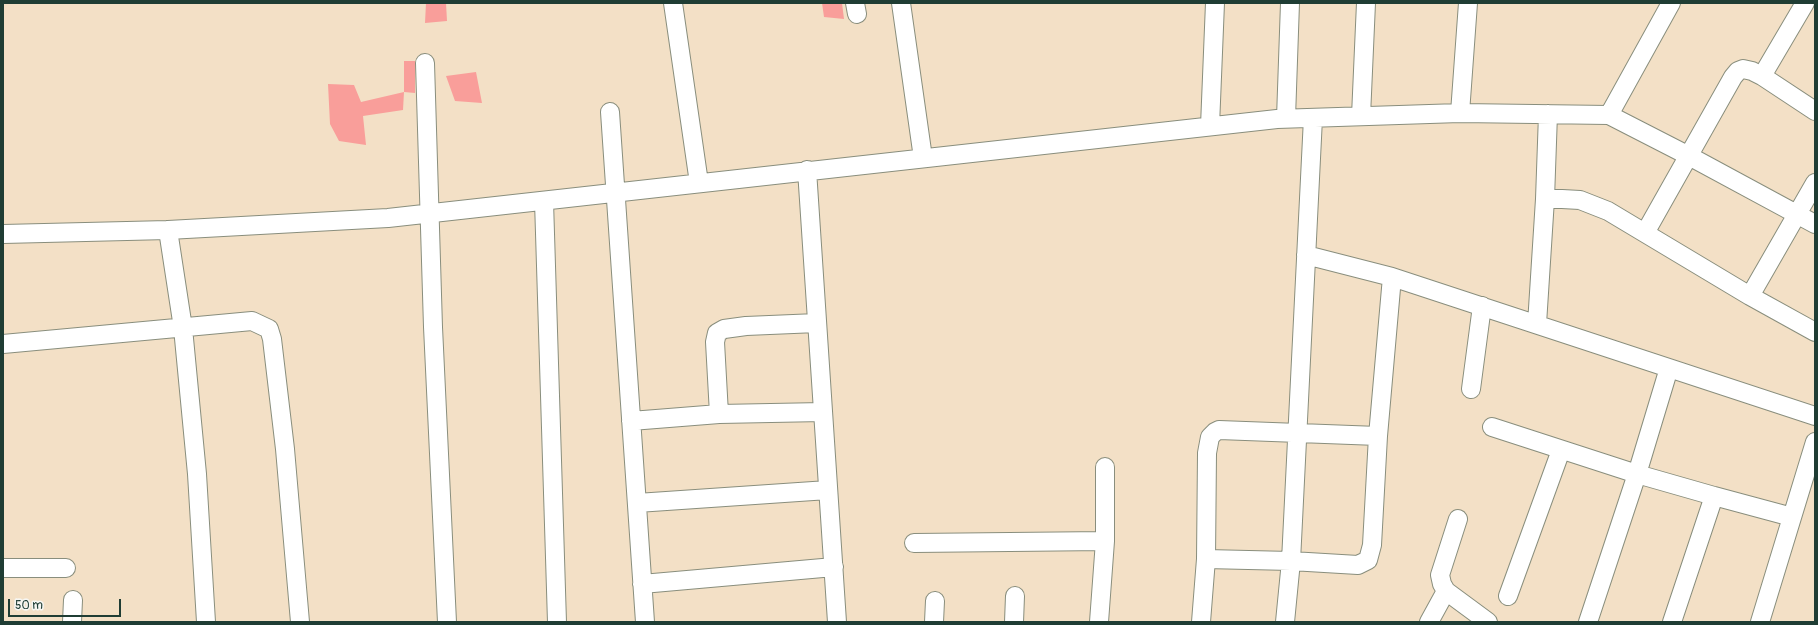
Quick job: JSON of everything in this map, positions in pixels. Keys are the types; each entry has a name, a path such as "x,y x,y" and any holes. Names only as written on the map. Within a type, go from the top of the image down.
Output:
{"street":[{"path":"673,3 699,183"},
{"path":"901,3 923,158"},
{"path":"1210,126 1214,3"},
{"path":"1286,118 1290,3"},
{"path":"1361,116 1366,3"},
{"path":"1460,113 1468,3"},
{"path":"1609,115 1670,3"},
{"path":"1762,76 1805,3"},
{"path":"426,63 433,327 447,622"},
{"path":"1645,232 1733,77 1738,71 1747,69 1762,76 1815,111"},
{"path":"610,112 644,622"},
{"path":"3,234 168,230 388,218 807,170 1286,118 1460,113 1609,115 1815,224"},
{"path":"1537,324 1545,199 1548,114"},
{"path":"1285,622 1292,561 1312,118"},
{"path":"807,170 837,622"},
{"path":"1750,296 1815,183"},
{"path":"1545,199 1580,200 1594,204 1645,232 1750,296 1815,332"},
{"path":"544,201 557,622"},
{"path":"168,230 183,328 197,474 206,622"},
{"path":"1306,254 1392,277 1815,416"},
{"path":"1206,559 1292,561 1358,565 1368,560 1372,545 1378,436 1392,277"},
{"path":"1471,389 1482,306"},
{"path":"3,344 252,321 269,329 272,339 284,441 300,622"},
{"path":"719,414 715,342 717,333 724,329 746,326 817,323"},
{"path":"1588,622 1637,474 1669,368"},
{"path":"631,421 719,414 823,412"},
{"path":"1492,427 1637,474 1792,517"},
{"path":"1201,622 1206,559 1207,453 1210,437 1219,430 1298,435 1378,436"},
{"path":"1760,622 1815,442"},
{"path":"1508,596 1561,450"},
{"path":"1099,622 1105,540 1105,467"},
{"path":"637,503 828,490"},
{"path":"1672,622 1714,496"},
{"path":"1458,519 1440,575 1442,584 1446,591 1488,622"},
{"path":"914,543 1105,540"},
{"path":"642,584 834,567"},
{"path":"3,568 66,568"},
{"path":"1429,622 1446,591"},
{"path":"1014,622 1015,596"},
{"path":"72,622 73,600"},
{"path":"934,622 935,602"}],"building":[{"path":"426,3 446,3 447,21 425,23"},
{"path":"822,3 842,3 844,19 824,17"},
{"path":"404,61 415,61 415,93 404,92"},
{"path":"476,72 482,103 455,101 446,76"},
{"path":"328,84 354,85 361,102 404,92 403,110 363,116 366,145 339,141 330,124"}]}
